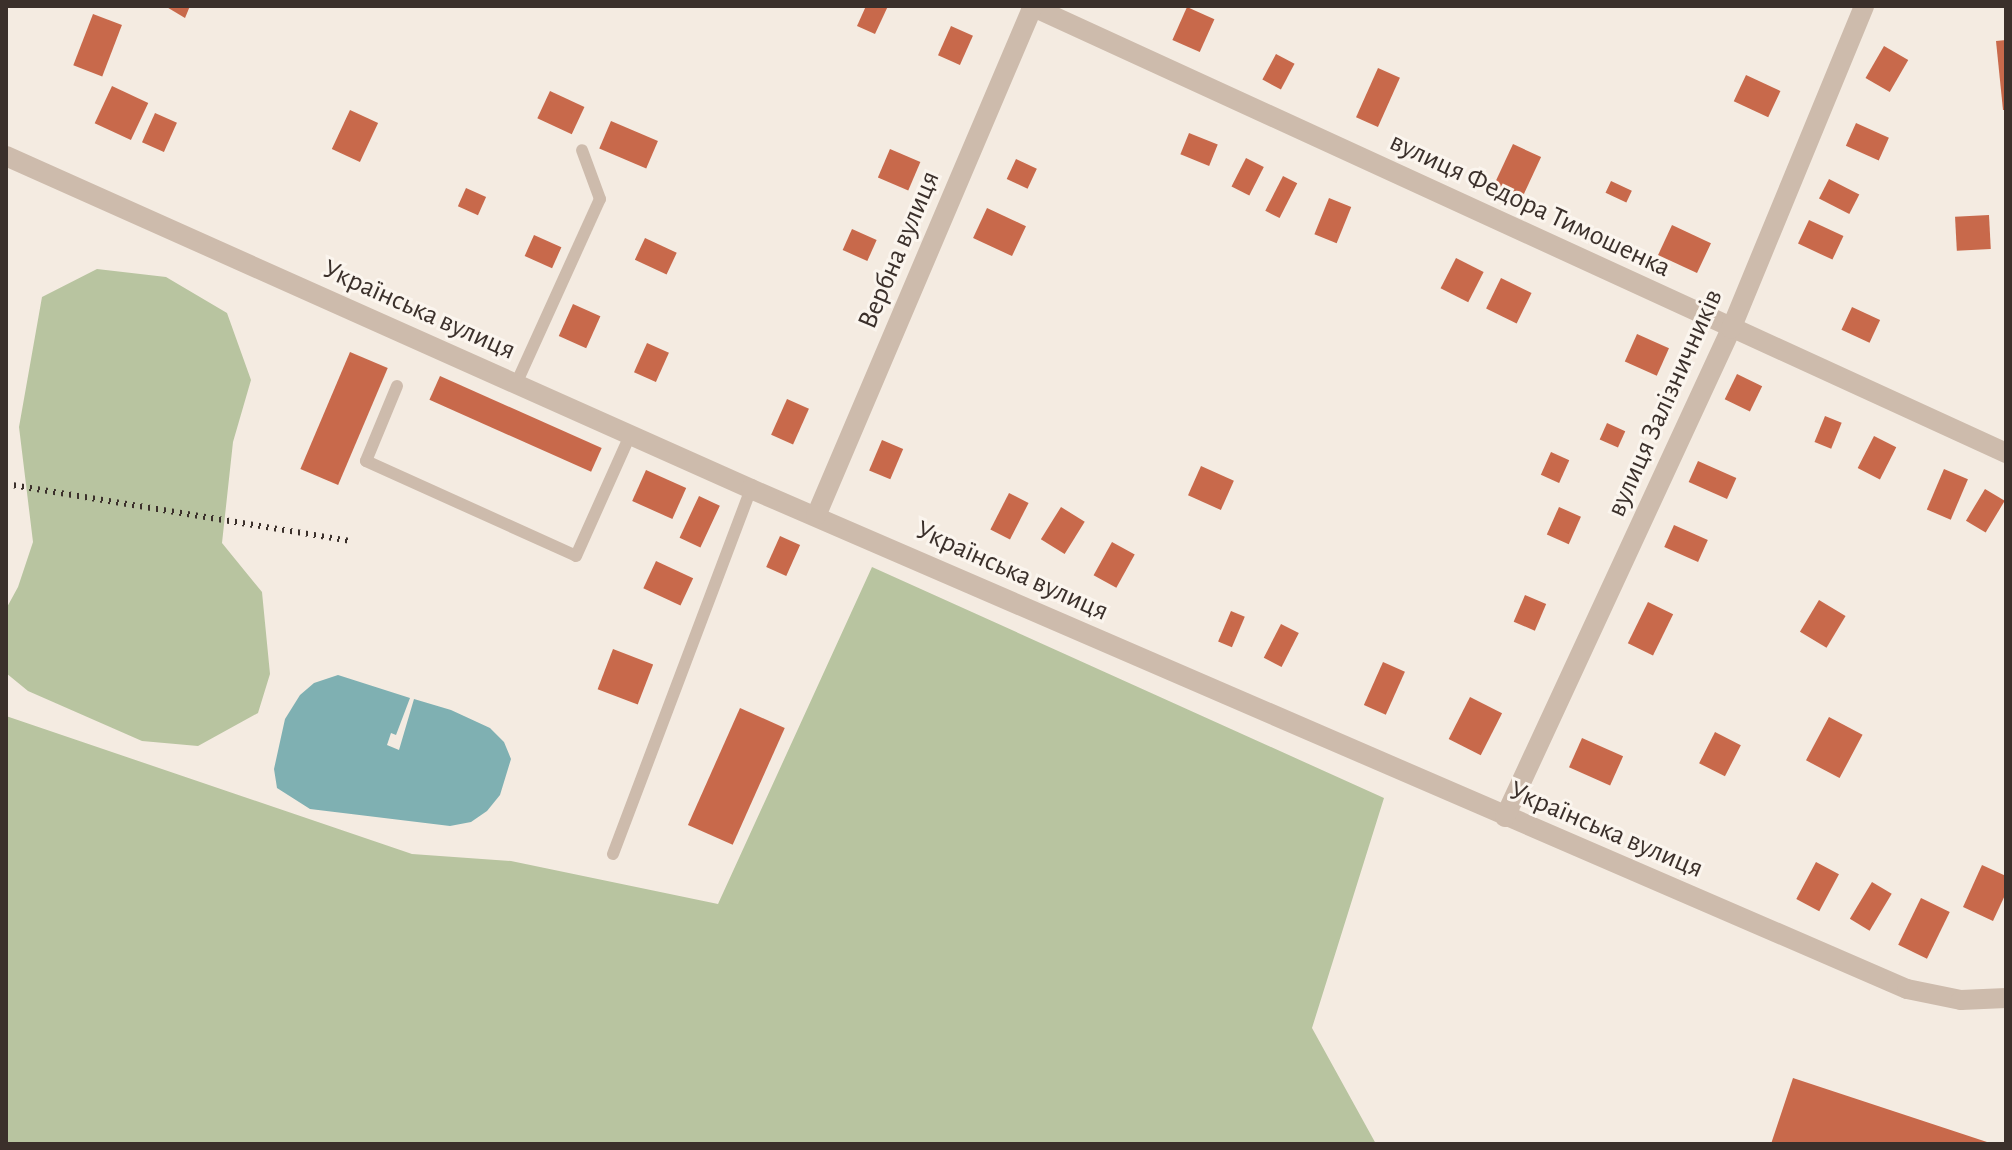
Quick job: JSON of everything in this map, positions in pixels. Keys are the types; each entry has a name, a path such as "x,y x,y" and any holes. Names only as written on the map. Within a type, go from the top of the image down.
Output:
{"street":[{"name":"вулиця Федора Тимошенка","path":"1032,6 2006,453"},
{"name":"Вербна вулиця","path":"816,516 1032,6"},
{"name":"вулиця Залізничників","path":"1505,817 1731,329 1864,6"},
{"name":"Українська вулиця","path":"6,156 751,489 1907,989 1961,1000 2006,998"}],"lane":[{"path":"516,384 600,199 582,150"},
{"path":"397,386 366,461 576,556 630,435"},
{"path":"613,854 751,489"}],"green space":[{"path":"97,269 166,277 227,313 251,380 233,442 222,543 262,592 270,674 258,713 198,746 142,741 28,691 6,673 6,609 18,587 33,542 19,427 42,297"},
{"path":"872,567 1384,798 1312,1028 1376,1144 6,1144 6,716 412,854 511,861 718,904"}],"water":[{"path":"338,675 410,698 396,735 391,733 387,745 399,750 414,699 451,710 490,728 504,742 511,759 500,795 487,811 471,822 450,826 310,809 277,788 274,769 285,719 300,695 314,683"}],"building":[{"path":"165,6 190,6 185,18"},
{"path":"866,6 888,6 875,34 857,26"},
{"path":"1187,7 1214,19 1200,52 1172,40"},
{"path":"93,14 122,25 102,76 73,65"},
{"path":"951,26 973,36 960,65 938,55"},
{"path":"2006,40 2006,110 2003,110 1996,41"},
{"path":"1884,46 1908,60 1890,92 1866,78"},
{"path":"1276,54 1295,64 1281,89 1262,80"},
{"path":"1378,68 1400,78 1378,127 1356,117"},
{"path":"1746,75 1780,91 1768,117 1734,101"},
{"path":"112,86 148,103 131,140 95,123"},
{"path":"550,91 584,107 572,134 537,118"},
{"path":"350,110 378,123 360,162 332,149"},
{"path":"155,113 177,123 164,152 142,142"},
{"path":"611,121 658,141 646,169 599,149"},
{"path":"1856,123 1889,138 1879,160 1846,146"},
{"path":"1189,133 1218,145 1209,166 1180,154"},
{"path":"1513,144 1541,157 1523,197 1494,184"},
{"path":"890,149 920,162 908,190 878,178"},
{"path":"1246,158 1264,167 1249,196 1231,187"},
{"path":"1016,159 1037,169 1028,189 1007,179"},
{"path":"1283,176 1297,183 1280,218 1265,211"},
{"path":"1829,179 1859,194 1849,214 1819,199"},
{"path":"1611,181 1632,191 1626,203 1606,193"},
{"path":"466,188 486,197 478,215 458,206"},
{"path":"1329,198 1351,207 1337,243 1314,234"},
{"path":"987,208 1026,226 1012,256 973,238"},
{"path":"1989,215 1991,249 1957,251 1955,217"},
{"path":"1809,220 1843,236 1832,260 1798,244"},
{"path":"1672,225 1711,243 1697,273 1658,255"},
{"path":"852,229 877,240 867,261 843,250"},
{"path":"534,235 561,247 552,268 525,256"},
{"path":"645,238 677,253 667,275 635,260"},
{"path":"1456,258 1484,272 1468,302 1441,288"},
{"path":"1501,278 1532,293 1517,323 1486,309"},
{"path":"573,304 600,316 586,348 559,336"},
{"path":"1852,307 1880,320 1870,343 1841,330"},
{"path":"1637,334 1669,348 1657,376 1625,361"},
{"path":"647,343 669,353 656,382 634,372"},
{"path":"350,352 388,368 338,485 300,469"},
{"path":"1737,374 1762,386 1750,411 1725,399"},
{"path":"440,376 602,448 591,472 429,400"},
{"path":"787,399 809,409 793,444 771,435"},
{"path":"1825,416 1842,423 1831,449 1815,442"},
{"path":"1607,423 1625,431 1618,448 1600,439"},
{"path":"1874,436 1896,447 1880,479 1858,468"},
{"path":"882,440 903,449 890,479 869,470"},
{"path":"1551,452 1569,460 1559,483 1541,475"},
{"path":"1698,461 1736,478 1727,499 1689,482"},
{"path":"1201,466 1234,481 1221,510 1188,495"},
{"path":"1944,469 1968,479 1951,520 1927,510"},
{"path":"646,470 686,488 672,519 632,501"},
{"path":"1985,489 2005,501 1986,533 1966,521"},
{"path":"1009,493 1029,503 1010,540 990,530"},
{"path":"699,496 720,506 700,547 680,538"},
{"path":"1061,507 1085,522 1065,554 1041,539"},
{"path":"1559,507 1581,517 1569,544 1547,534"},
{"path":"1674,525 1708,540 1698,562 1664,547"},
{"path":"780,536 800,545 786,576 766,567"},
{"path":"1112,542 1135,555 1116,588 1094,575"},
{"path":"656,561 693,578 680,606 643,588"},
{"path":"1525,595 1546,604 1535,631 1514,622"},
{"path":"1819,600 1846,616 1827,648 1800,632"},
{"path":"1648,602 1673,614 1653,656 1628,643"},
{"path":"1231,611 1245,617 1232,647 1218,641"},
{"path":"1281,624 1299,633 1282,667 1264,658"},
{"path":"613,649 653,664 638,705 598,689"},
{"path":"1383,662 1405,672 1386,715 1364,705"},
{"path":"1470,697 1502,713 1481,755 1449,739"},
{"path":"740,708 785,728 733,845 688,825"},
{"path":"1829,717 1863,735 1840,778 1806,760"},
{"path":"1715,732 1741,745 1725,776 1699,763"},
{"path":"1582,738 1623,756 1610,786 1569,767"},
{"path":"1816,862 1839,874 1819,911 1796,899"},
{"path":"1982,865 2006,876 2006,893 1993,921 1963,907"},
{"path":"1872,882 1892,894 1870,931 1850,919"},
{"path":"1921,898 1950,912 1927,959 1898,945"},
{"path":"1793,1078 1990,1143 1990,1144 1771,1144"}],"railway":[{"path":"6,484 351,541"}]}
